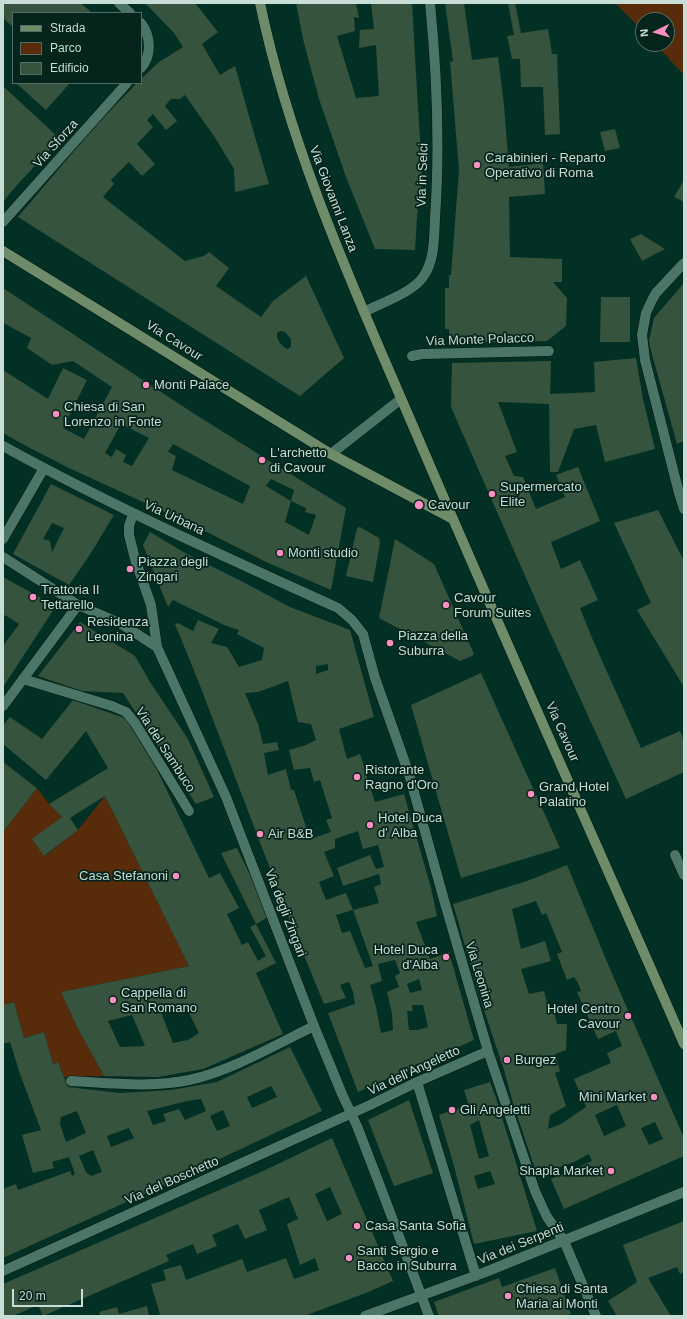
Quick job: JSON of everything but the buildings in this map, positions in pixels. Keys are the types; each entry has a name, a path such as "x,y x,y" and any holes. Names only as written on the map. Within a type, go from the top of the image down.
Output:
{"main road":[{"name":"Via Giovanni Lanza","path":"260,3 280,87 292,125 319,200 401,399"},
{"name":"Via Cavour","path":"3,251 331,454 453,519"},
{"name":"Via Cavour","path":"401,399 684,1044"}],"street":[{"path":"119,3 129,12"},
{"name":"Via in Selci","path":"364,312 414,286 425,274 431,256 438,160 430,3"},
{"path":"142,25 149,47 147,60 142,67"},
{"name":"Via Sforza","path":"3,222 127,84"},
{"path":"684,263 656,293 646,313 642,335 645,360 684,509"},
{"name":"Via Monte Polacco","path":"412,356 422,354 549,351"},
{"path":"331,454 401,399"},
{"name":"Via Urbana","path":"3,446 133,514 338,608 352,620 363,634 375,678 386,708"},
{"path":"3,539 44,468"},
{"path":"133,514 129,526 129,535 151,605 157,647"},
{"path":"3,557 78,605 120,623 157,647"},
{"path":"3,706 78,605"},
{"name":"Via degli Zingari","path":"157,647 226,797 314,1026 350,1114 357,1126 429,1316"},
{"name":"Via del Sambuco","path":"23,679 112,706 126,712 135,723 189,811"},
{"name":"Via Leonina","path":"386,708 409,774 488,1051 535,1191 547,1217 564,1241 596,1316"},
{"path":"676,855 684,875"},
{"path":"70,1081 138,1083 190,1080 231,1066 314,1026"},
{"name":"Via dell'Angeletto","path":"350,1114 417,1082 488,1051"},
{"path":"417,1082 476,1276"},
{"name":"Via del Boschetto","path":"3,1271 350,1114"},
{"name":"Via dei Serpenti","path":"365,1316 476,1276 684,1192"}],"green space":[{"path":"615,3 684,3 684,75 662,52 675,52 675,12 635,12 635,23"},
{"path":"37,788 49,804 62,817 45,856 78,830 105,796 189,966 61,992 77,1027 104,1076 64,1077 58,1062 53,1064 44,1032 24,1038 14,1002 3,1005 3,832"}],"place":[{"name":"Carabinieri - Reparto Operativo di Roma","path":"477,165"},
{"name":"Monti Palace","path":"146,385"},
{"name":"Chiesa di San Lorenzo in Fonte","path":"56,414"},
{"name":"L'archetto di Cavour","path":"262,460"},
{"name":"Supermercato Elite","path":"492,494"},
{"name":"Cavour","path":"419,505"},
{"name":"Monti studio","path":"280,553"},
{"name":"Piazza degli Zingari","path":"130,569"},
{"name":"Trattoria Il Tettarello","path":"33,597"},
{"name":"Cavour Forum Suites","path":"446,605"},
{"name":"Residenza Leonina","path":"79,629"},
{"name":"Piazza della Suburra","path":"390,643"},
{"name":"Ristorante Ragno d'Oro","path":"357,777"},
{"name":"Grand Hotel Palatino","path":"531,794"},
{"name":"Hotel Duca d' Alba","path":"370,825"},
{"name":"Air B&B","path":"260,834"},
{"name":"Casa Stefanoni","path":"176,876"},
{"name":"Hotel Duca d'Alba","path":"446,957"},
{"name":"Cappella di San Romano","path":"113,1000"},
{"name":"Hotel Centro Cavour","path":"628,1016"},
{"name":"Burgez","path":"507,1060"},
{"name":"Mini Market","path":"654,1097"},
{"name":"Gli Angeletti","path":"452,1110"},
{"name":"Shapla Market","path":"611,1171"},
{"name":"Casa Santa Sofia","path":"357,1226"},
{"name":"Santi Sergio e Bacco in Suburra","path":"349,1258"},
{"name":"Chiesa di Santa Maria ai Monti","path":"508,1296"}]}
